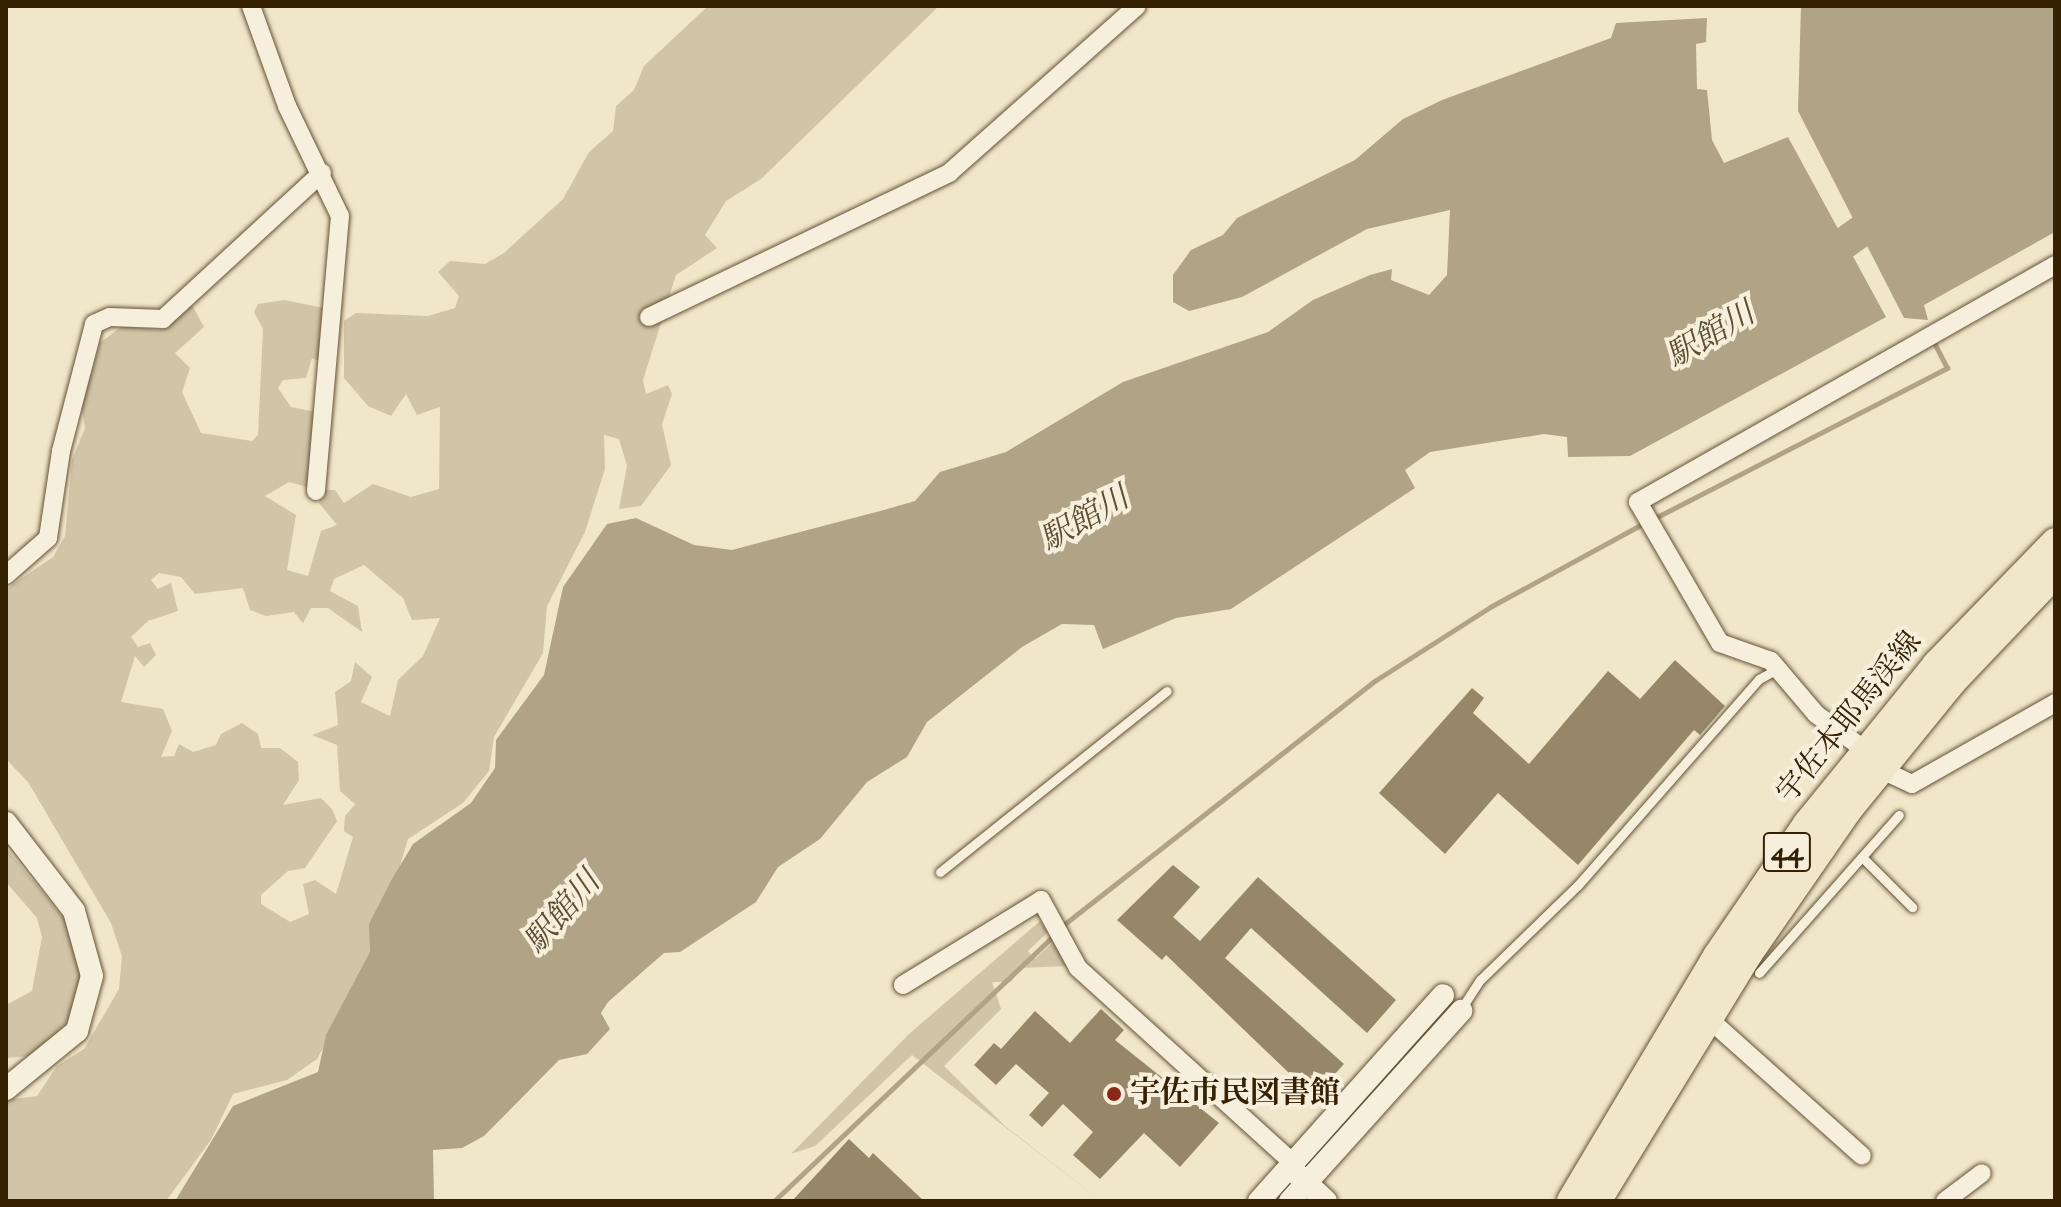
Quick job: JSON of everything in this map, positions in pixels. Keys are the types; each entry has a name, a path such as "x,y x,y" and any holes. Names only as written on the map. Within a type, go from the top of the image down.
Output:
{"main road":[{"name":"宇佐本耶馬渓線","path":"1571,1201 1717,956 1873,760 1970,626 2055,542"},
{"name":"宇佐本耶馬渓線","path":"1597,1201 1873,760 2055,574"}],"street":[{"path":"251,6 287,106 322,173 340,216 316,491"},
{"path":"649,317 949,173 1137,6"},
{"path":"6,575 48,538 61,451 94,324 110,317 163,319 322,173"},
{"path":"2055,265 1638,502 1717,640 1779,668 1816,714 1873,760 1912,784 2055,703"},
{"path":"6,823 74,911 92,976 77,1031 6,1089"},
{"path":"903,985 1041,900 1078,968 1326,1201"},
{"path":"1259,1201 1443,995"},
{"path":"1290,1201 1461,1011"},
{"path":"1709,1019 1862,1156"},
{"path":"1945,1201 1982,1173"}],"lane":[{"path":"1461,1011 1480,980 1578,885 1759,679 1779,668"},
{"path":"940,872 1167,691"},
{"path":"1759,973 1899,815"},
{"path":"1862,857 1912,907"}],"shaded area":[{"path":"708,6 939,6 761,179 726,201 705,235 717,248 676,275 643,380 646,394 668,385 672,394 662,424 671,465 641,506 619,509 627,466 619,439 604,435 605,469 585,532 547,606 543,653 494,737 489,771 463,803 408,839 373,956 317,1059 287,1080 233,1094 211,1140 166,1201 6,1201 6,1100 37,1096 57,1066 84,1049 119,989 122,956 111,923 28,782 6,759 6,589 53,557 65,536 72,460 85,428 78,384 91,375 100,343 122,326 160,330 192,305 204,327 175,353 190,368 182,392 201,433 252,441 258,435 263,329 254,312 258,304 284,300 324,308 323,363 312,358 306,378 283,380 278,388 291,407 316,412 307,487 289,482 265,496 296,515 287,570 308,576 321,531 337,525 319,503 322,490 335,490 344,503 373,484 411,497 439,489 440,407 417,415 406,394 391,416 368,406 344,378 344,321 356,313 428,316 455,308 459,296 438,272 450,261 485,264 504,253 563,199 589,152 613,131 616,106 634,90 644,66","holes":["364,565 403,598 412,620 440,618 423,656 398,680 390,716 361,702 372,677 355,662 351,681 335,692 338,725 312,735 337,745 340,791 355,804 345,816 344,831 353,837 336,894 315,880 303,884 309,914 290,922 261,904 261,895 288,871 305,868 337,821 332,809 321,798 283,805 299,780 298,762 280,748 261,748 258,734 242,723 221,734 216,745 193,752 179,744 174,756 161,757 172,731 163,709 121,702 135,656 144,667 156,655 150,643 138,647 131,637 148,621 178,611 171,583 158,589 151,580 159,573 181,577 195,594 243,588 250,610 266,616 294,612 303,623 311,608 328,608 362,632 358,606 330,591 334,579"]},
{"path":"6,848 81,939 89,969 73,1016 35,1055 6,1058 6,1005 32,991 42,937 37,918 6,882"},
{"path":"1040,921 1048,932 1028,951 1035,959 1055,940 1068,966 1020,968 1011,982 992,982 1001,1009 944,1066 1005,1126 1101,1201 912,1055 815,1146 791,1154 909,1034"}],"water":[{"path":"1801,6 2055,6 2055,232 1924,305 1928,320 1904,318 1798,111"},
{"path":"1707,18 1706,42 1696,44 1697,89 1707,90 1712,140 1724,163 1788,137 1886,317 1630,456 1568,457 1567,437 1544,434 1430,452 1405,470 1415,488 1231,609 1176,618 1103,649 1094,625 1062,624 1022,647 927,722 907,757 867,782 820,839 778,867 756,902 680,952 664,953 608,1002 601,1013 610,1029 587,1054 559,1060 484,1136 462,1148 433,1150 434,1201 175,1201 233,1106 318,1072 326,1035 370,952 369,924 392,879 413,844 471,803 495,768 496,740 544,675 563,587 607,524 636,518 694,545 732,550 884,510 915,501 940,472 1006,452 1123,382 1268,332 1313,300 1370,275 1392,269 1391,280 1429,295 1447,275 1450,210 1367,229 1242,297 1189,311 1173,302 1173,275 1191,250 1223,235 1237,218 1355,160 1403,119 1442,100 1611,38 1616,23"}],"building":[{"path":"1675,660 1725,706 1700,735 1694,730 1578,865 1498,793 1445,854 1379,793 1472,688 1484,698 1473,713 1529,764 1608,671 1640,699"},
{"path":"1173,865 1200,887 1173,917 1200,941 1258,877 1396,1000 1367,1033 1251,928 1225,958 1344,1064 1314,1097 1166,955 1162,960 1117,920"},
{"name":"宇佐市民図書館","path":"1101,1009 1124,1030 1115,1040 1219,1123 1180,1167 1144,1133 1100,1179 1073,1155 1093,1132 1063,1104 1042,1127 1029,1115 1049,1093 1016,1064 996,1085 974,1065 994,1043 1001,1049 1035,1011 1070,1043"},
{"path":"849,1139 869,1158 873,1153 924,1201 792,1201"}],"waterway":[{"name":"駅館川","path":"1812,266 1895,207"},
{"path":"1653,519 1947,368 1933,340"},
{"path":"1062,926 1376,680 1490,607 1644,523"},
{"path":"774,1201 1055,934"}],"place":[{"name":"宇佐市民図書館","path":"1114,1094"}]}
